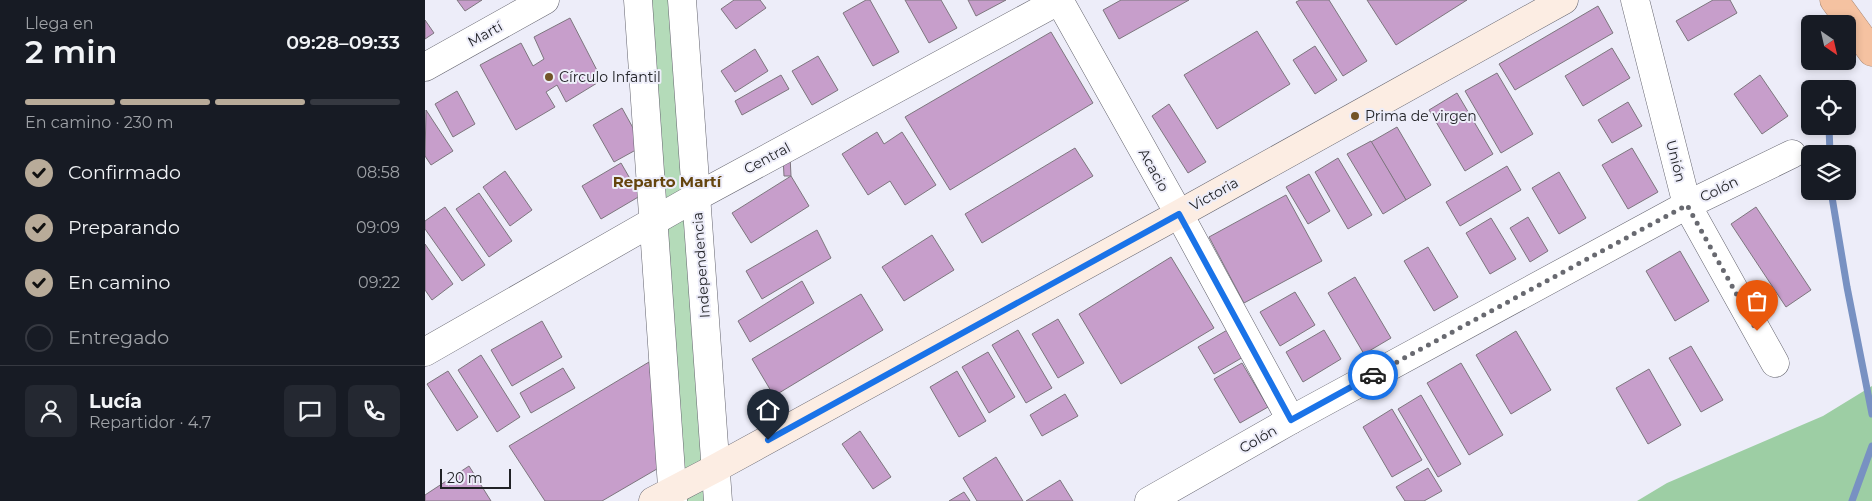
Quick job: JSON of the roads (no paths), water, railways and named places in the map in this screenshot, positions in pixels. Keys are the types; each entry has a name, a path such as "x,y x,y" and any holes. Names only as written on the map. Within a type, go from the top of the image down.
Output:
{"highway":[{"path":"1834,0 1872,52"}],"street":[{"name":"Martí","path":"425,67 545,0"},
{"path":"638,0 655,221 666,497"},
{"name":"Independencia","path":"682,0 719,501"},
{"name":"Central","path":"425,352 696,197 1059,0"},
{"name":"Acacio","path":"1059,0 1179,214 1291,420"},
{"name":"Victoria","path":"666,497 1564,0"},
{"name":"Unión","path":"1635,0 1687,205 1775,363"},
{"name":"Colón","path":"1149,501 1291,420 1687,205 1792,154"}],"waterway":[{"path":"1829,135 1830,145"},
{"path":"1832,200 1847,287 1872,414"},
{"path":"1852,501 1872,446"}],"place":[{"name":"Círculo Infantil","path":"549,77"},
{"name":"Prima de virgen","path":"1355,116"}],"district":[{"name":"Reparto Martí","path":"667,181"}]}
